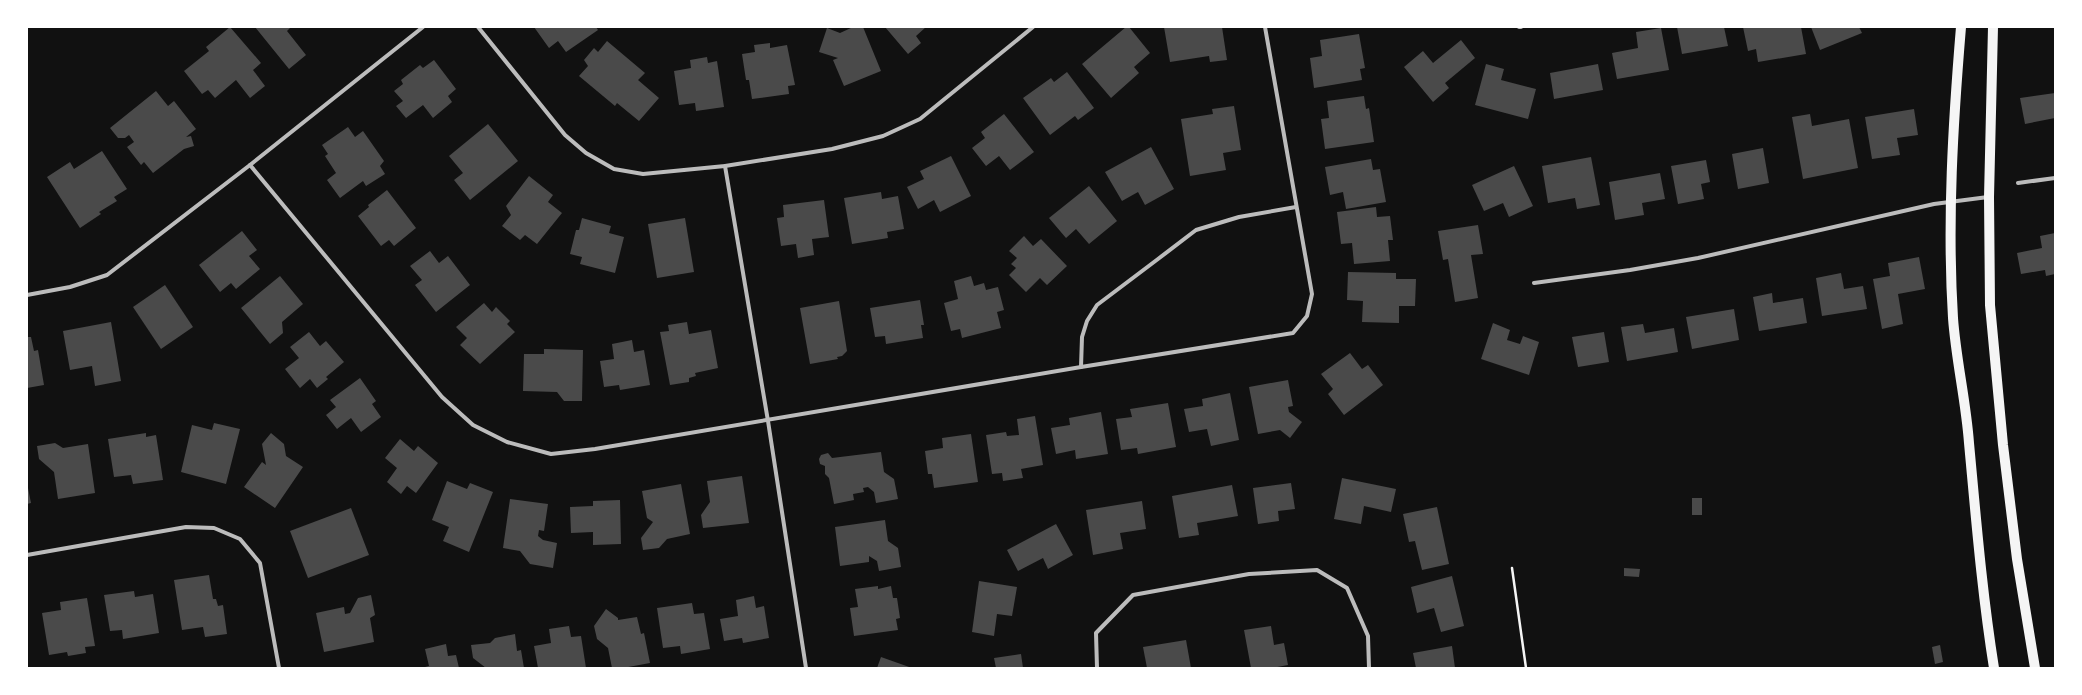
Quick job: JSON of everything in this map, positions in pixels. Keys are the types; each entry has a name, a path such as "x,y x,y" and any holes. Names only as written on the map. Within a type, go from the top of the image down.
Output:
{"main road":[{"path":"1961,27 1954,106 1951,200 1954,318 1969,441 1978,544 1994,668"},
{"path":"1993,27 1989,197 1990,305 2000,412 2017,559 2035,668"}],"street":[{"path":"27,295 70,287 107,275 250,165 423,27"},
{"path":"478,27 565,135 586,153 614,169 643,174 725,166 832,149 883,136 920,119 1033,27"},
{"path":"250,165 442,397 473,425 507,442 551,454 768,420 1081,367 1293,334 1307,316 1312,294 1265,27"},
{"path":"725,166 768,420 806,668"},
{"path":"2018,183 2055,178"},
{"path":"1534,283 1630,270 1698,258 1951,200 1989,197"},
{"path":"1081,367 1082,337 1087,321 1097,305 1196,230 1239,217 1296,207"},
{"path":"27,555 186,527 214,528 240,539 260,563 279,668"},
{"path":"1097,668 1096,633 1132,595 1249,574 1317,570 1347,588 1368,636 1369,668"}],"path":[{"path":"1512,568 1526,668"}],"building":[{"path":"230,27 261,63 253,70 265,86 250,98 236,80 215,98 208,90 202,94 184,71 209,51 206,47"},
{"path":"255,27 291,27 287,31 306,55 289,69"},
{"path":"534,27 596,27 598,30 566,52 558,41 549,48"},
{"path":"853,27 863,27 881,71 844,86 833,60 838,58 819,52 827,28 840,33"},
{"path":"885,27 926,27 916,36 921,43 908,54"},
{"path":"1126,27 1129,27 1150,53 1134,67 1139,73 1111,98 1082,64"},
{"path":"1164,27 1222,27 1227,60 1210,62 1209,56 1170,62"},
{"path":"1677,27 1724,27 1728,46 1682,54"},
{"path":"1743,27 1801,27 1806,54 1758,62 1756,49 1748,51"},
{"path":"1811,27 1859,27 1862,33 1820,50"},
{"path":"1661,28 1669,70 1617,79 1612,53 1638,48 1636,32"},
{"path":"1359,34 1365,68 1360,69 1362,80 1314,88 1310,58 1322,56 1320,40"},
{"path":"1461,40 1475,58 1445,83 1449,88 1433,102 1404,67 1423,51 1433,63"},
{"path":"607,41 645,73 638,80 659,98 639,121 617,103 615,106 579,76 588,66 584,60 594,48 598,52"},
{"path":"770,43 770,48 787,45 795,85 788,86 789,94 752,99 749,80 746,80 742,54 755,52 754,45"},
{"path":"707,57 708,63 717,61 724,107 696,111 695,103 679,105 674,71 691,68 690,60"},
{"path":"434,60 456,89 448,96 452,102 433,118 423,105 406,118 396,106 403,101 394,91 403,84 401,80 420,65 423,68"},
{"path":"1486,64 1504,69 1501,80 1536,89 1528,119 1475,105"},
{"path":"1598,64 1603,90 1554,99 1550,73"},
{"path":"1067,72 1094,108 1078,120 1075,116 1050,135 1023,98 1051,78 1054,82"},
{"path":"156,91 168,106 174,101 196,129 186,137 191,136 194,146 184,149 153,173 144,162 141,165 127,147 134,142 129,135 125,138 118,138 110,128"},
{"path":"2055,93 2055,118 2025,124 2020,98"},
{"path":"1364,96 1366,109 1369,108 1374,142 1325,149 1321,119 1329,118 1327,101"},
{"path":"1234,106 1241,150 1223,153 1226,170 1190,176 1181,119 1213,114 1212,109"},
{"path":"1914,109 1918,135 1897,138 1900,155 1872,159 1865,117"},
{"path":"1004,114 1034,152 1010,170 999,156 986,166 972,148 985,138 981,132"},
{"path":"1810,114 1812,126 1849,119 1858,168 1803,179 1792,117"},
{"path":"488,124 518,161 470,200 454,180 463,173 449,156"},
{"path":"348,127 355,137 363,131 384,161 380,166 385,174 366,186 363,181 340,198 327,180 336,173 325,156 328,154 322,145"},
{"path":"1151,147 1174,189 1145,205 1138,192 1122,201 1105,172"},
{"path":"1763,148 1769,183 1738,189 1732,154"},
{"path":"102,151 127,189 114,197 117,201 99,212 101,214 80,228 47,177 70,162 74,169"},
{"path":"951,156 971,196 940,212 934,200 918,209 907,187 924,179 920,171"},
{"path":"1591,157 1600,205 1577,209 1575,198 1548,203 1542,166"},
{"path":"1371,159 1373,170 1380,169 1386,202 1346,209 1343,192 1330,195 1325,167"},
{"path":"1706,160 1710,182 1701,184 1704,199 1678,204 1671,166"},
{"path":"1514,166 1533,206 1509,217 1503,203 1484,211 1472,185"},
{"path":"1660,173 1665,199 1642,203 1644,215 1615,220 1609,182"},
{"path":"529,176 553,195 548,202 562,213 537,244 525,235 520,240 502,226 511,215 506,206"},
{"path":"1089,186 1117,221 1089,244 1076,229 1066,238 1049,218"},
{"path":"387,190 416,228 394,246 389,240 381,246 358,216 369,207 368,205"},
{"path":"881,192 882,199 898,196 904,229 887,232 888,238 852,244 844,198"},
{"path":"824,200 829,237 812,239 814,255 798,258 796,244 781,246 777,218 784,217 783,205"},
{"path":"1376,207 1377,217 1390,216 1393,240 1388,240 1390,261 1354,264 1352,243 1341,244 1337,212"},
{"path":"582,218 611,226 609,233 624,237 615,273 580,264 582,257 570,254 576,230 579,230"},
{"path":"685,218 694,272 657,278 648,224"},
{"path":"1478,225 1483,254 1471,255 1478,298 1455,302 1448,259 1443,260 1438,231"},
{"path":"242,231 257,250 249,256 260,269 236,289 231,283 220,292 199,265"},
{"path":"2055,233 2055,274 2046,276 2045,270 2021,274 2017,253 2042,248 2040,236"},
{"path":"1024,236 1033,246 1041,239 1067,266 1047,285 1040,278 1026,292 1009,275 1016,268 1011,264 1017,258 1009,251"},
{"path":"430,251 439,263 448,256 470,285 436,312 415,285 422,280 410,266"},
{"path":"1919,257 1925,289 1898,294 1903,324 1882,329 1873,279 1890,276 1888,263"},
{"path":"1348,272 1396,273 1396,279 1416,279 1415,306 1399,306 1399,323 1362,322 1363,301 1347,300"},
{"path":"1841,273 1844,289 1863,286 1867,309 1822,316 1816,278"},
{"path":"280,276 303,304 282,322 283,333 270,344 241,308"},
{"path":"971,276 974,286 984,283 986,290 998,287 1004,310 997,312 1001,328 962,338 960,329 951,331 944,303 958,299 954,281"},
{"path":"165,285 193,327 161,349 133,307"},
{"path":"1772,293 1773,303 1803,298 1807,323 1759,331 1753,297"},
{"path":"920,300 924,325 921,325 923,338 886,344 885,336 875,337 870,308"},
{"path":"839,301 847,351 842,356 837,357 838,359 810,364 800,308"},
{"path":"484,303 492,312 496,307 510,321 507,324 515,332 480,364 460,345 467,338 456,327"},
{"path":"1734,309 1739,340 1692,349 1686,317"},
{"path":"111,322 121,381 95,386 92,366 70,370 63,331"},
{"path":"687,322 689,334 711,330 718,368 695,373 696,376 689,378 689,382 670,385 660,332 669,331 668,325"},
{"path":"1493,323 1510,330 1507,340 1520,344 1523,336 1539,342 1529,375 1481,359"},
{"path":"1643,324 1645,333 1674,328 1678,352 1627,361 1621,327"},
{"path":"309,332 320,346 326,341 344,362 326,377 328,379 317,388 310,379 300,388 285,369 299,358 290,347"},
{"path":"1604,332 1609,362 1578,367 1572,337"},
{"path":"27,337 31,337 34,351 38,350 44,385 27,388"},
{"path":"632,340 634,352 644,350 650,385 620,390 619,385 604,387 600,361 614,359 612,344"},
{"path":"544,349 583,350 582,401 564,401 557,392 523,391 524,354 544,354"},
{"path":"1350,353 1362,369 1368,365 1383,385 1344,415 1328,394 1333,389 1321,374"},
{"path":"360,378 376,401 372,404 381,417 361,432 351,418 337,429 326,415 336,407 330,400"},
{"path":"1288,380 1293,406 1288,407 1289,412 1302,422 1290,438 1280,430 1258,434 1249,387"},
{"path":"1230,393 1239,440 1211,446 1207,429 1189,432 1184,409 1203,406 1202,399"},
{"path":"1168,403 1176,447 1138,454 1137,448 1121,450 1116,419 1132,417 1130,409"},
{"path":"1101,412 1108,454 1076,459 1075,450 1056,454 1051,428 1070,425 1069,418"},
{"path":"1035,416 1043,465 1021,469 1023,478 1003,481 1002,473 992,474 986,435 1006,432 1007,436 1019,435 1017,419"},
{"path":"214,423 240,429 226,484 181,472 192,425 212,430"},
{"path":"146,433 146,437 156,435 163,480 133,484 131,475 114,477 108,439"},
{"path":"271,433 284,444 286,456 303,467 275,508 244,487 262,462 266,465 262,444"},
{"path":"971,434 978,482 934,488 932,474 928,474 925,451 943,448 942,438"},
{"path":"400,439 414,451 418,446 438,463 416,493 407,486 401,494 387,482 397,468 385,458"},
{"path":"55,443 63,448 88,444 95,493 58,499 54,472 39,459 37,446"},
{"path":"881,452 884,472 894,479 898,499 876,503 874,492 868,487 863,488 864,492 853,494 854,500 834,504 829,478 825,474 825,466 820,464 819,459 821,455 828,453 832,458"},
{"path":"742,476 749,523 703,528 701,515 710,502 707,481"},
{"path":"1342,478 1396,489 1391,512 1364,506 1361,524 1334,519"},
{"path":"447,481 467,489 470,483 493,492 469,552 443,541 449,527 432,520"},
{"path":"27,483 31,503 27,504"},
{"path":"1291,483 1295,509 1278,511 1279,521 1258,524 1253,488"},
{"path":"681,484 690,534 667,539 659,548 643,550 641,538 653,522 647,518 642,491"},
{"path":"1232,485 1238,516 1197,523 1199,535 1179,538 1172,496"},
{"path":"1692,498 1702,498 1702,515 1692,515"},
{"path":"510,499 548,504 544,531 539,530 538,536 543,540 557,543 553,568 530,564 520,551 503,548"},
{"path":"620,500 621,544 593,545 593,532 571,533 570,507 593,506 593,501"},
{"path":"1142,501 1146,529 1120,533 1123,549 1093,555 1086,510"},
{"path":"1437,507 1449,564 1422,570 1415,541 1409,542 1403,514"},
{"path":"351,508 369,555 308,578 290,531"},
{"path":"885,520 888,541 898,548 901,567 879,571 877,561 869,556 869,562 840,566 835,527"},
{"path":"1056,524 1073,555 1048,569 1043,558 1018,571 1007,550"},
{"path":"1624,568 1640,569 1639,577 1624,576"},
{"path":"209,575 213,599 216,599 218,606 223,605 227,634 205,637 203,627 182,630 174,580"},
{"path":"1452,576 1464,626 1441,632 1434,608 1417,613 1411,587"},
{"path":"979,581 1017,587 1012,616 997,614 994,636 972,632"},
{"path":"878,586 878,589 891,586 893,598 897,598 900,618 896,619 898,630 854,636 850,608 858,607 855,589"},
{"path":"134,591 135,597 153,594 159,633 123,639 122,630 110,631 104,595"},
{"path":"371,595 375,615 370,618 374,642 324,652 316,613 344,607 345,614 350,613 358,598"},
{"path":"754,596 756,608 764,606 769,638 743,643 742,638 724,641 720,619 738,616 736,600"},
{"path":"87,598 95,646 85,647 86,653 68,656 67,652 49,655 42,613 61,610 60,602"},
{"path":"692,603 694,614 704,613 710,649 681,654 680,646 663,648 657,608"},
{"path":"606,609 618,618 618,620 637,617 641,634 644,633 650,663 623,668 612,668 608,648 597,639 594,626"},
{"path":"569,626 571,637 581,636 586,668 538,668 534,646 551,643 549,629"},
{"path":"1271,626 1274,645 1284,643 1288,665 1272,668 1251,668 1244,630"},
{"path":"515,634 517,651 521,650 524,668 486,668 473,658 471,645 490,643 495,638"},
{"path":"1186,640 1191,668 1147,668 1143,647"},
{"path":"446,644 448,656 456,655 459,668 421,668 429,666 425,649"},
{"path":"1940,645 1943,662 1935,664 1932,647"},
{"path":"1452,646 1455,668 1416,668 1413,653"},
{"path":"1021,654 1023,668 996,668 994,658"},
{"path":"881,657 912,668 877,668"}]}
